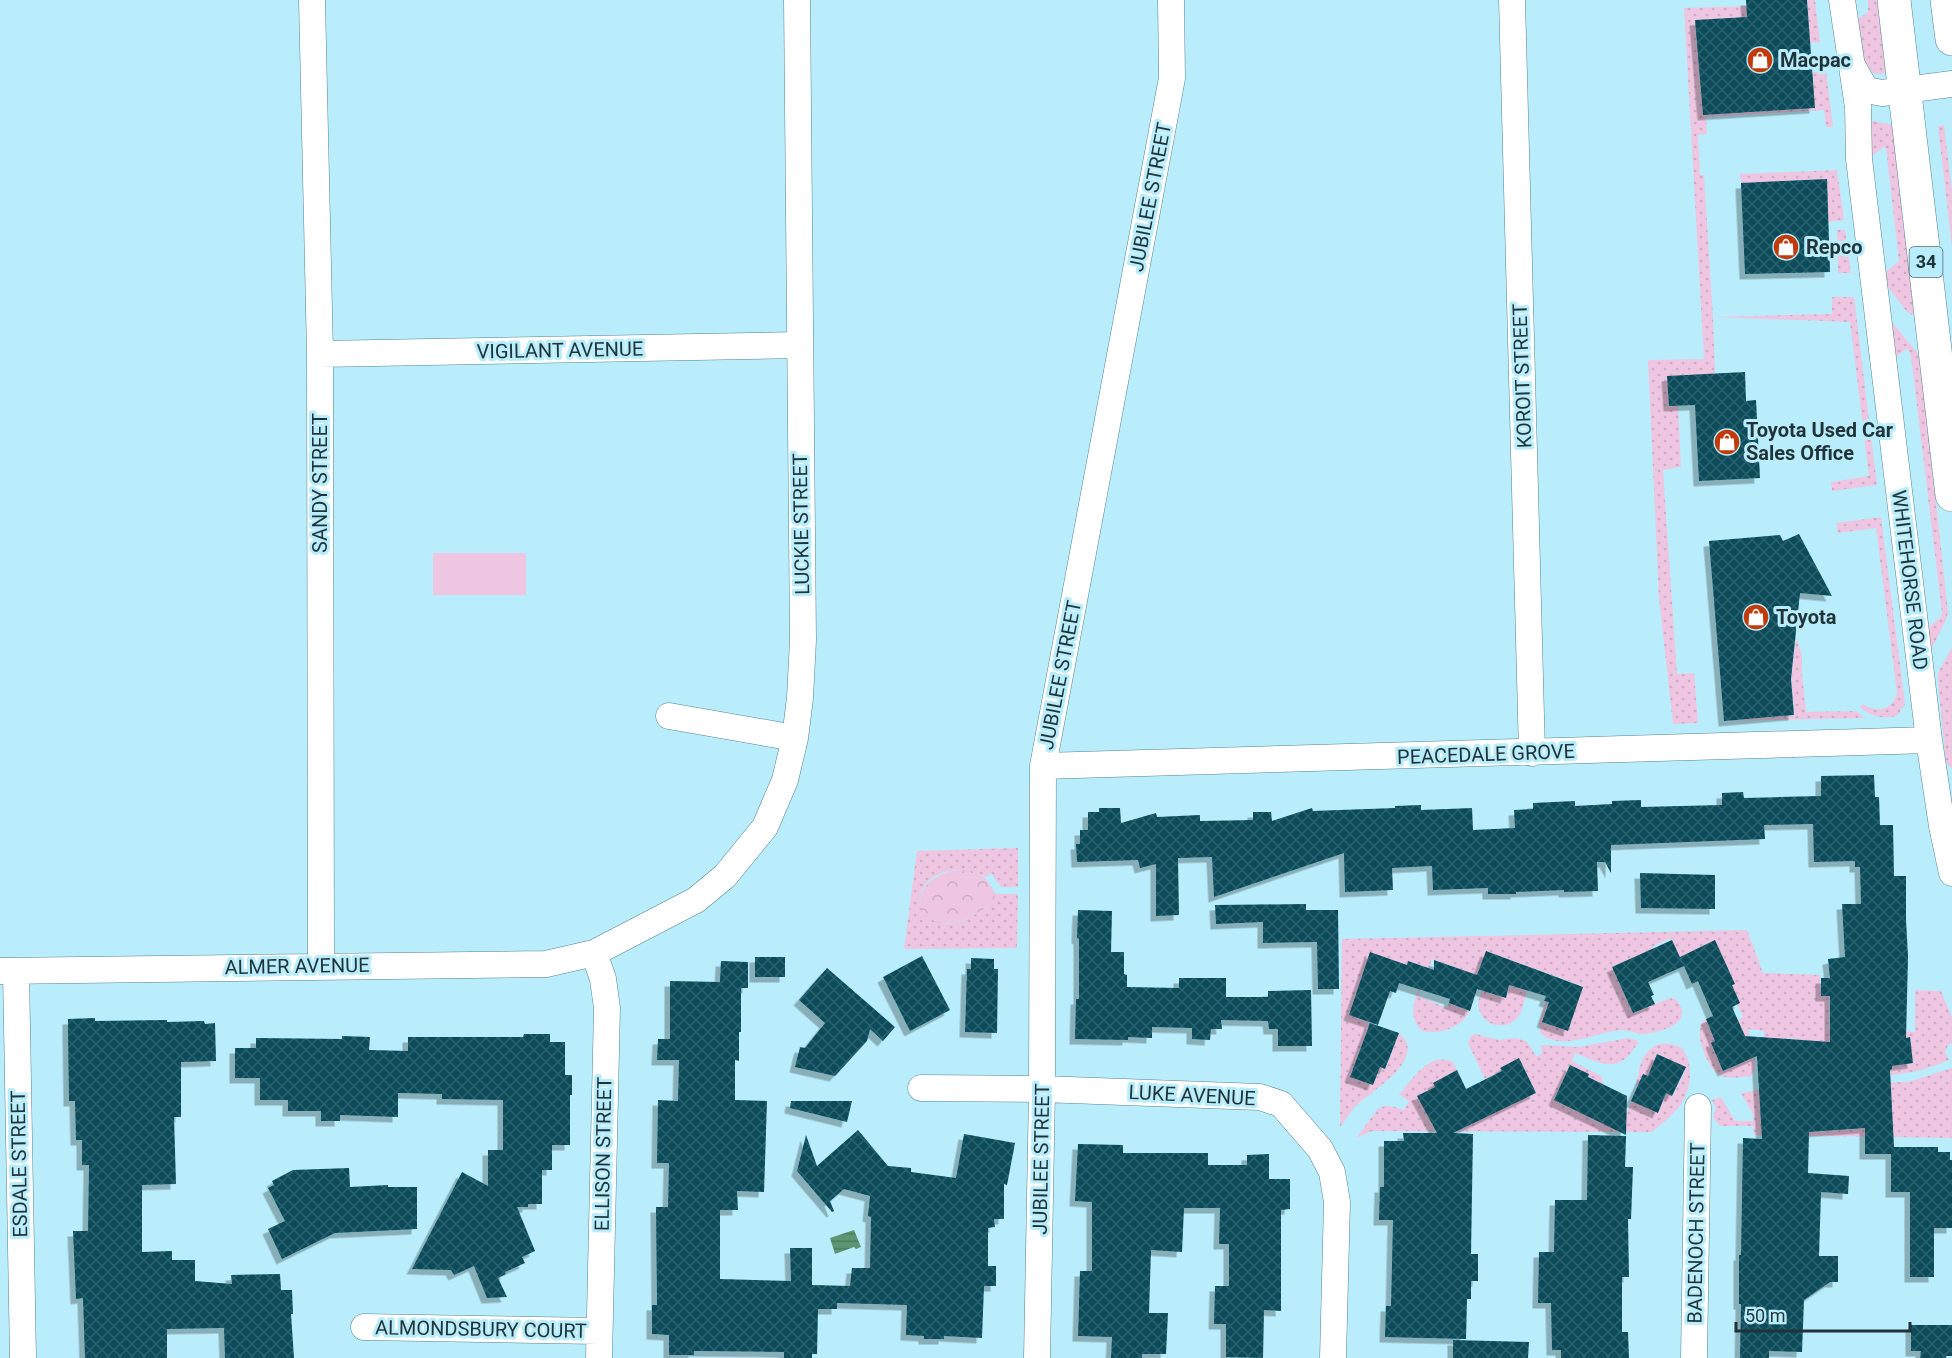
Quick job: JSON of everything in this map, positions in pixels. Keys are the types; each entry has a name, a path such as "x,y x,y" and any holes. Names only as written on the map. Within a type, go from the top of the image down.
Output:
{"main road":[{"name":"34","path":"1894,0 1952,495"},
{"path":"1947,0 1952,39"}],"street":[{"name":"SANDY STREET","path":"312,0 320,354 321,966"},
{"name":"LUCKIE STREET","path":"594,953 696,900 725,876 765,827 785,780 795,738 803,640 797,0"},
{"name":"JUBILEE STREET","path":"1037,1358 1042,1089 1043,766 1172,78 1171,0"},
{"name":"KOROIT STREET","path":"1512,0 1532,753"},
{"name":"WHITEHORSE ROAD","path":"1842,0 1858,107 1859,159 1929,740 1942,826 1952,873"},
{"path":"1850,63 1866,90 1882,93 1952,84"},
{"name":"VIGILANT AVENUE","path":"320,354 799,345"},
{"path":"669,716 795,738"},
{"name":"PEACEDALE GROVE","path":"1043,766 1929,740"},
{"name":"ALMER AVENUE","path":"8,971 546,964 594,953"},
{"name":"ELLISON STREET","path":"594,953 603,979 607,1008 599,1358"},
{"name":"ESDALE STREET","path":"8,971 23,1358"},
{"name":"LUKE AVENUE","path":"921,1088 1042,1089 1260,1097 1281,1104 1320,1149 1332,1172 1336,1202 1334,1358"},
{"name":"BADENOCH STREET","path":"1694,1358 1698,1107"},
{"name":"ALMONDSBURY COURT","path":"364,1327 599,1331"}],"green space":[{"path":"1807,0 1815,0 1820,42 1810,43"},
{"path":"1868,0 1877,0 1885,66 1882,75 1873,73 1865,60 1857,43 1853,23 1868,12"},
{"path":"1747,6 1747,17 1695,20 1703,115 1814,108 1813,72 1826,72 1833,127 1826,127 1824,110 1706,117 1707,134 1698,135 1700,175 1704,175 1715,374 1667,376 1669,406 1678,406 1681,467 1663,470 1677,674 1694,673 1698,723 1673,724 1659,598 1648,360 1704,359 1684,8"},
{"path":"1868,120 1892,125 1914,311 1912,315 1907,312 1882,279 1882,275 1899,261 1886,148 1884,147 1869,158"},
{"path":"1944,125 1952,191 1952,248 1938,126"},
{"path":"1837,170 1844,220 1828,222 1826,179 1741,183 1740,174"},
{"path":"1837,230 1845,230 1851,273 1838,273"},
{"path":"1832,297 1854,297 1877,485 1832,491 1831,482 1869,476 1850,322 1713,317 1832,314"},
{"path":"1885,314 1917,352 1921,365 1948,612 1927,658 1923,632 1941,617 1942,613 1911,356 1907,348 1891,361"},
{"path":"1881,517 1905,704 1897,716 1887,717 1873,715 1860,707 1863,704 1874,709 1883,709 1892,704 1897,693 1876,528 1838,533 1836,523"},
{"path":"433,553 526,553 526,595 433,595"},
{"path":"1796,637 1802,655 1806,712 1856,711 1865,718 1724,721 1794,715 1791,679"},
{"path":"1952,647 1952,769 1946,763 1938,673"},
{"path":"1018,848 1018,887 1001,887 991,873 986,877 973,872 951,871 932,878 923,888 920,900 927,916 937,922 948,924 956,923 978,913 990,903 996,894 1018,894 1017,948 904,949 917,851"},
{"path":"968,870 979,873 996,894 986,907 972,916 954,923 939,923 928,917 922,909 920,898 925,887 935,878 952,871"},
{"path":"1747,930 1763,973 1820,975 1821,996 1829,996 1829,1029 1915,1032 1915,990 1941,991 1952,1017 1952,1045 1951,1043 1948,1045 1945,1052 1949,1060 1904,1074 1857,1075 1892,1070 1892,1066 1913,1063 1909,1037 1852,1046 1786,1038 1785,1040 1763,1038 1764,1031 1748,1029 1755,1060 1754,1071 1751,1076 1734,1078 1721,1076 1713,1070 1705,1055 1700,1030 1706,1019 1715,1041 1711,1043 1723,1070 1749,1059 1745,1036 1738,1020 1743,1017 1737,1004 1740,1003 1732,985 1734,984 1715,941 1680,957 1671,938 1652,947 1653,949 1612,967 1633,1013 1670,998 1676,999 1682,1012 1678,1022 1668,1028 1646,1034 1623,1030 1570,1041 1550,1039 1541,1034 1540,1030 1540,1018 1546,1001 1549,1002 1542,1022 1568,1030 1583,986 1487,952 1475,981 1457,968 1432,959 1429,968 1408,961 1400,984 1405,965 1350,1015 1370,1023 1350,1077 1373,1085 1380,1067 1385,1069 1399,1033 1406,1043 1407,1053 1395,1073 1355,1107 1340,1127 1342,939"},
{"path":"1509,985 1527,991 1521,1012 1517,1018 1507,1024 1490,1023 1481,1015 1479,1009 1482,990 1505,998"},
{"path":"1418,990 1420,990 1418,996 1447,1008 1449,1003 1470,1011 1461,1022 1450,1029 1437,1032 1422,1031 1414,1017"},
{"path":"1475,1034 1499,1040 1515,1038 1523,1040 1527,1042 1537,1057 1542,1053 1541,1045 1578,1047 1629,1038 1639,1041 1632,1052 1618,1063 1604,1064 1575,1053 1572,1061 1601,1076 1604,1085 1588,1077 1589,1074 1570,1065 1554,1099 1571,1108 1622,1122 1632,1101 1658,1113 1666,1093 1673,1096 1686,1068 1658,1054 1648,1076 1643,1074 1637,1088 1643,1059 1654,1047 1671,1044 1682,1048 1689,1064 1689,1085 1678,1108 1652,1132 1372,1131 1356,1138 1381,1107 1391,1106 1404,1110 1409,1101 1399,1095 1415,1075 1436,1060 1453,1062 1457,1070 1434,1083 1517,1102 1536,1093 1519,1059 1485,1079 1468,1043 1471,1036"},
{"path":"1952,1068 1952,1138 1754,1135 1753,1126 1720,1126 1713,1117 1716,1108 1712,1100 1721,1097 1735,1121 1753,1121 1753,1114 1741,1093 1759,1090 1814,1132 1892,1126 1857,1083 1908,1082"}],"shaded area":[{"path":"854,1230 861,1247 856,1249 854,1247 835,1254 830,1238"}],"building":[{"name":"Macpac","path":"1746,0 1807,0 1815,108 1703,115 1695,20 1747,17"},
{"name":"Repco","path":"1827,179 1830,272 1745,274 1741,183"},
{"name":"Toyota Used Car Sales Office","path":"1745,372 1746,401 1756,400 1760,478 1699,481 1695,405 1669,406 1667,376"},
{"name":"Toyota","path":"1799,534 1832,596 1800,593 1791,679 1794,715 1724,721 1709,541 1780,535 1783,541"},
{"path":"1874,775 1875,797 1879,797 1880,825 1893,825 1894,876 1906,876 1908,957 1906,1038 1910,1037 1913,1063 1892,1066 1890,1070 1894,1147 1938,1147 1938,1152 1950,1152 1952,1228 1934,1228 1934,1277 1910,1277 1910,1192 1891,1192 1891,1154 1865,1154 1865,1128 1809,1132 1808,1173 1849,1176 1848,1194 1821,1192 1819,1256 1838,1256 1838,1282 1830,1282 1804,1300 1802,1352 1769,1351 1769,1358 1740,1358 1739,1255 1741,1255 1743,1138 1762,1139 1757,1056 1723,1071 1711,1043 1715,1041 1706,1019 1713,1016 1698,981 1692,984 1680,957 1715,940 1735,984 1732,985 1740,1003 1732,1007 1745,1036 1830,1042 1830,996 1821,996 1821,978 1830,978 1828,959 1845,957 1842,904 1861,904 1860,867 1855,867 1855,861 1814,862 1813,824 1764,825 1765,839 1611,845 1611,873 1605,862 1597,862 1598,891 1564,892 1564,890 1488,894 1488,888 1433,890 1432,866 1392,868 1393,890 1345,892 1344,853 1214,897 1212,857 1178,858 1179,915 1156,916 1156,864 1140,868 1138,860 1077,862 1076,844 1080,844 1080,830 1088,830 1088,812 1099,812 1099,808 1120,808 1121,823 1156,813 1157,817 1200,815 1200,821 1253,820 1253,812 1271,812 1272,821 1312,808 1313,811 1421,805 1421,810 1472,808 1473,830 1515,828 1514,810 1533,809 1533,803 1575,801 1575,806 1641,800 1641,807 1722,805 1722,793 1743,792 1744,798 1821,796 1821,776"},
{"path":"1640,873 1715,875 1715,909 1641,908"},
{"path":"1306,904 1306,910 1338,910 1339,989 1318,989 1317,942 1263,943 1263,922 1216,924 1215,905"},
{"path":"1078,910 1112,911 1111,952 1124,952 1124,974 1127,975 1127,987 1179,988 1179,978 1226,978 1226,997 1268,997 1268,991 1311,990 1312,1046 1278,1046 1278,1029 1269,1029 1268,1021 1221,1020 1222,1029 1211,1029 1210,1040 1192,1039 1192,1028 1152,1027 1152,1038 1075,1039 1076,999 1079,999"},
{"path":"1672,940 1684,966 1648,982 1655,1004 1633,1013 1612,967"},
{"path":"1486,951 1583,987 1568,1031 1542,1022 1549,1002 1544,1001 1546,996 1509,985 1506,998 1477,989 1470,1011 1449,1003 1450,999 1399,983 1396,993 1390,991 1378,1025 1349,1015 1370,952 1407,965 1408,961 1434,970 1434,960 1477,975"},
{"path":"922,956 950,1010 910,1031 883,977"},
{"path":"755,957 785,957 785,977 755,977"},
{"path":"971,958 994,959 994,969 998,969 997,1033 965,1032 967,969 971,969"},
{"path":"721,961 748,962 748,988 741,988 741,1032 739,1032 739,1061 735,1060 735,1100 767,1101 764,1192 737,1191 738,1210 720,1210 720,1279 791,1281 790,1248 812,1248 812,1285 850,1286 852,1268 870,1268 871,1217 868,1216 870,1196 844,1189 830,1201 834,1211 832,1212 797,1171 806,1135 817,1166 858,1130 888,1166 911,1168 911,1172 956,1178 964,1134 1015,1143 1007,1185 1004,1184 1004,1219 994,1219 995,1227 988,1228 988,1266 996,1266 996,1286 984,1286 982,1338 944,1336 944,1339 924,1339 924,1336 906,1335 907,1305 837,1303 837,1309 818,1309 817,1354 812,1354 812,1358 784,1358 784,1352 694,1351 694,1355 669,1355 669,1335 652,1334 652,1305 657,1305 656,1207 668,1207 669,1163 657,1163 658,1100 678,1101 679,1060 657,1060 658,1039 670,1039 670,981 720,982"},
{"path":"827,968 895,1027 883,1041 870,1029 867,1041 835,1076 795,1067 800,1047 805,1048 825,1023 799,1000"},
{"path":"95,1018 95,1021 167,1020 167,1022 215,1023 216,1061 181,1062 181,1117 174,1117 176,1184 142,1185 142,1252 172,1251 172,1260 195,1260 195,1281 232,1284 231,1275 280,1274 281,1290 292,1290 294,1358 225,1358 224,1328 167,1329 167,1358 85,1358 83,1298 76,1299 73,1231 88,1231 89,1165 82,1165 82,1140 76,1140 75,1101 69,1101 68,1019"},
{"path":"1370,1023 1399,1033 1385,1069 1380,1067 1373,1085 1350,1077"},
{"path":"524,1034 550,1034 550,1042 565,1042 565,1075 572,1075 570,1145 552,1145 552,1170 542,1170 542,1204 517,1207 535,1251 522,1257 525,1263 505,1272 506,1274 498,1278 507,1297 487,1298 474,1266 454,1275 451,1270 412,1269 462,1172 488,1186 488,1150 503,1150 503,1100 442,1099 442,1094 398,1093 398,1117 340,1115 340,1121 321,1121 321,1111 288,1111 288,1100 260,1100 260,1078 235,1078 235,1048 256,1048 256,1038 370,1037 369,1050 408,1051 408,1037 523,1037"},
{"path":"1657,1054 1686,1067 1672,1096 1666,1093 1658,1113 1631,1101 1643,1074 1648,1076"},
{"path":"1519,1058 1536,1093 1453,1133 1473,1134 1471,1254 1478,1254 1478,1281 1471,1281 1471,1299 1467,1299 1466,1339 1385,1337 1386,1306 1391,1306 1393,1220 1379,1220 1380,1187 1384,1187 1384,1141 1404,1141 1403,1133 1437,1133 1417,1096 1435,1087 1433,1083 1457,1070 1466,1089 1502,1071 1500,1068"},
{"path":"1570,1065 1589,1074 1588,1077 1627,1096 1626,1135 1554,1100"},
{"path":"791,1101 852,1101 847,1122 790,1108"},
{"path":"1588,1135 1626,1136 1625,1167 1633,1167 1631,1219 1628,1219 1629,1277 1622,1277 1622,1332 1628,1332 1629,1358 1561,1358 1561,1350 1552,1350 1551,1303 1538,1303 1539,1252 1554,1252 1555,1200 1587,1200"},
{"path":"1078,1144 1123,1145 1123,1153 1208,1153 1208,1165 1247,1165 1247,1155 1269,1154 1269,1179 1290,1179 1290,1209 1281,1210 1281,1311 1264,1310 1263,1358 1226,1357 1226,1324 1214,1324 1215,1286 1229,1286 1229,1244 1219,1244 1220,1208 1184,1208 1182,1252 1151,1250 1149,1313 1168,1313 1166,1354 1142,1354 1142,1358 1111,1358 1112,1337 1078,1336 1080,1271 1092,1271 1092,1202 1075,1201"},
{"path":"349,1168 350,1187 388,1185 388,1187 417,1187 417,1229 335,1233 282,1259 268,1229 285,1221 268,1188 274,1185 272,1181 293,1170"},
{"path":"1911,1325 1952,1325 1952,1356 1920,1358 1921,1351 1911,1351"},
{"path":"1453,1340 1529,1342 1528,1358 1453,1358"}],"place":[{"name":"Macpac","path":"1760,60"},
{"name":"Repco","path":"1786,247"},
{"name":"Toyota Used Car Sales Office","path":"1727,442"},
{"name":"Toyota","path":"1756,617"}]}
